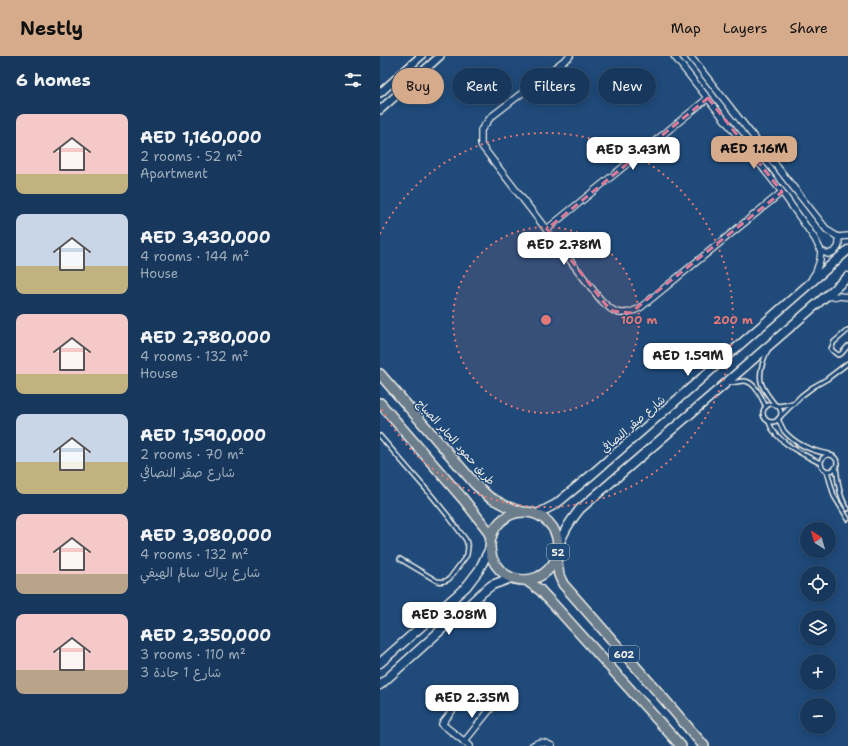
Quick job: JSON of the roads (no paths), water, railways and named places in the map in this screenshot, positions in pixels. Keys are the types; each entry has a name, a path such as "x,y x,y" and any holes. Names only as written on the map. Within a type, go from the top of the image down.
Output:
{"main road":[{"name":"شارع صقر النصافي","path":"537,514 556,504 590,476 848,250"},
{"path":"558,547 566,526 580,509 848,277"},
{"name":"طريق حمود الجابر الصباح","path":"380,374 475,484 489,497 506,506 523,512"},
{"path":"380,403 464,500 486,528 491,537"},
{"path":"511,578 500,571 493,561 490,548 491,537 496,527 512,514 523,512 537,514"},
{"name":"52","path":"380,685 492,585 511,578 526,580 536,578 545,573 552,566 558,547 557,537 552,527 546,520 537,514"},
{"path":"380,663 470,582 479,570 490,548"},
{"name":"602","path":"556,557 559,575 563,584 704,746"},
{"name":"602","path":"526,580 540,590 555,606 680,746"},
{"path":"419,628 428,636 428,642"}],"street":[{"path":"380,93 421,56"},
{"path":"380,110 440,56"},
{"path":"570,56 491,117 481,130 481,145 606,305 613,311 622,314 630,313 640,308 782,192"},
{"path":"674,56 782,192 811,232 821,251 820,260 816,272 803,290"},
{"path":"690,56 827,230 838,237 848,236"},
{"path":"547,230 708,98"},
{"path":"821,251 828,254 836,251 839,245 838,237"},
{"path":"825,297 848,296"},
{"path":"469,689 492,707 467,744 442,724 469,689"},
{"path":"532,746 536,742 545,742 552,746"}],"lane":[{"path":"848,330 834,342 831,348 838,355 841,354 848,346"},
{"path":"768,346 768,351 763,360 760,372 761,385 780,411 779,418 784,431 796,442 814,451 834,456 837,460 836,467 840,492 845,506 848,509"},
{"path":"769,422 775,422 801,396 848,363"},
{"path":"726,383 746,381 756,388 766,407 764,416 771,427 778,436 794,450 820,463 822,468 826,471 834,496 848,519"},
{"path":"766,407 772,405 793,404"},
{"path":"380,436 449,517 466,540 468,547 465,559 450,578 443,582 437,581 400,559"},
{"path":"820,463 824,456 829,454"},
{"path":"826,471 832,470 836,467"}]}
